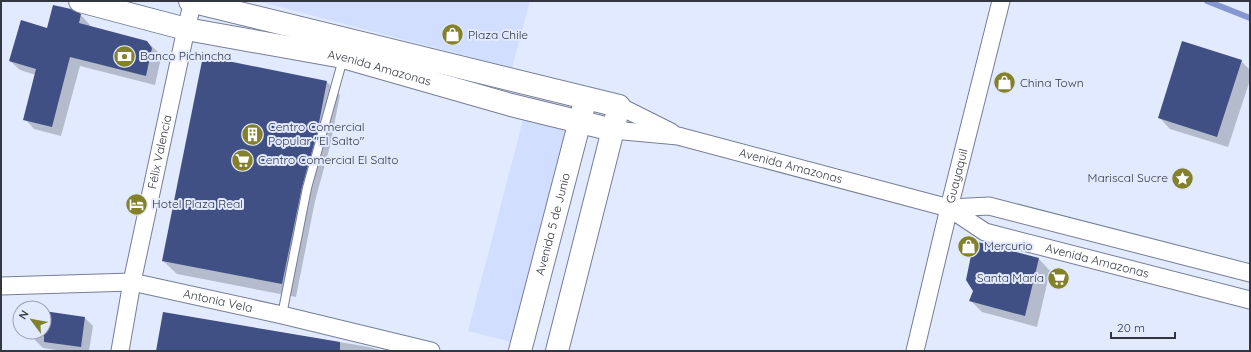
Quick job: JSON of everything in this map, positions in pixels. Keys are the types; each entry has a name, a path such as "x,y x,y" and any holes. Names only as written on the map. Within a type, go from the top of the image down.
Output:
{"main road":[{"name":"Avenida Amazonas","path":"80,1 186,29 346,48 619,106"},
{"name":"Avenida Amazonas","path":"192,1 346,48 511,105 613,130"},
{"name":"Avenida 5 de Junio","path":"520,351 586,98"},
{"path":"557,351 619,106"}],"street":[{"name":"Félix Valencia","path":"120,351 132,282 192,1"},
{"name":"Guayaquil","path":"915,351 1001,1"},
{"name":"Avenida Amazonas","path":"619,106 678,136"},
{"name":"Avenida Amazonas","path":"613,130 678,136 949,208 989,206 1250,273"},
{"name":"Avenida Amazonas","path":"949,208 985,232 1250,300"},
{"name":"Antonia Vela","path":"1,286 132,282 282,315 431,351"}],"lane":[{"path":"282,315 307,188 346,48"}],"shaded area":[{"name":"Plaza Chile","path":"257,1 530,1 512,68"},
{"path":"523,120 566,131 511,342 468,331"}],"building":[{"path":"53,5 71,9 81,14 79,23 147,41 152,48 146,76 70,57 52,127 23,120 36,69 9,61 21,20 47,28"},
{"path":"1182,41 1242,60 1217,137 1158,118"},
{"name":"Centro Comercial Popular \"El Salto\"","path":"203,56 327,81 317,133 302,187 282,284 162,261"},
{"path":"974,241 1039,258 1025,316 969,301 973,291 966,280"},
{"path":"52,312 85,317 81,347 44,342 44,340 52,340"},
{"path":"163,312 340,342 340,351 156,351"}],"waterway":[{"path":"1207,1 1250,18"}],"place":[{"name":"Plaza Chile","path":"452,35"},
{"name":"Banco Pichincha","path":"124,56"},
{"name":"China Town","path":"1005,83"},
{"name":"Centro Comercial Popular \"El Salto\"","path":"252,134"},
{"name":"Centro Comercial El Salto","path":"243,160"},
{"name":"Mariscal Sucre","path":"1183,178"},
{"name":"Hotel Plaza Real","path":"136,204"},
{"name":"Mercurio","path":"968,246"},
{"name":"Santa María","path":"1059,278"}]}
